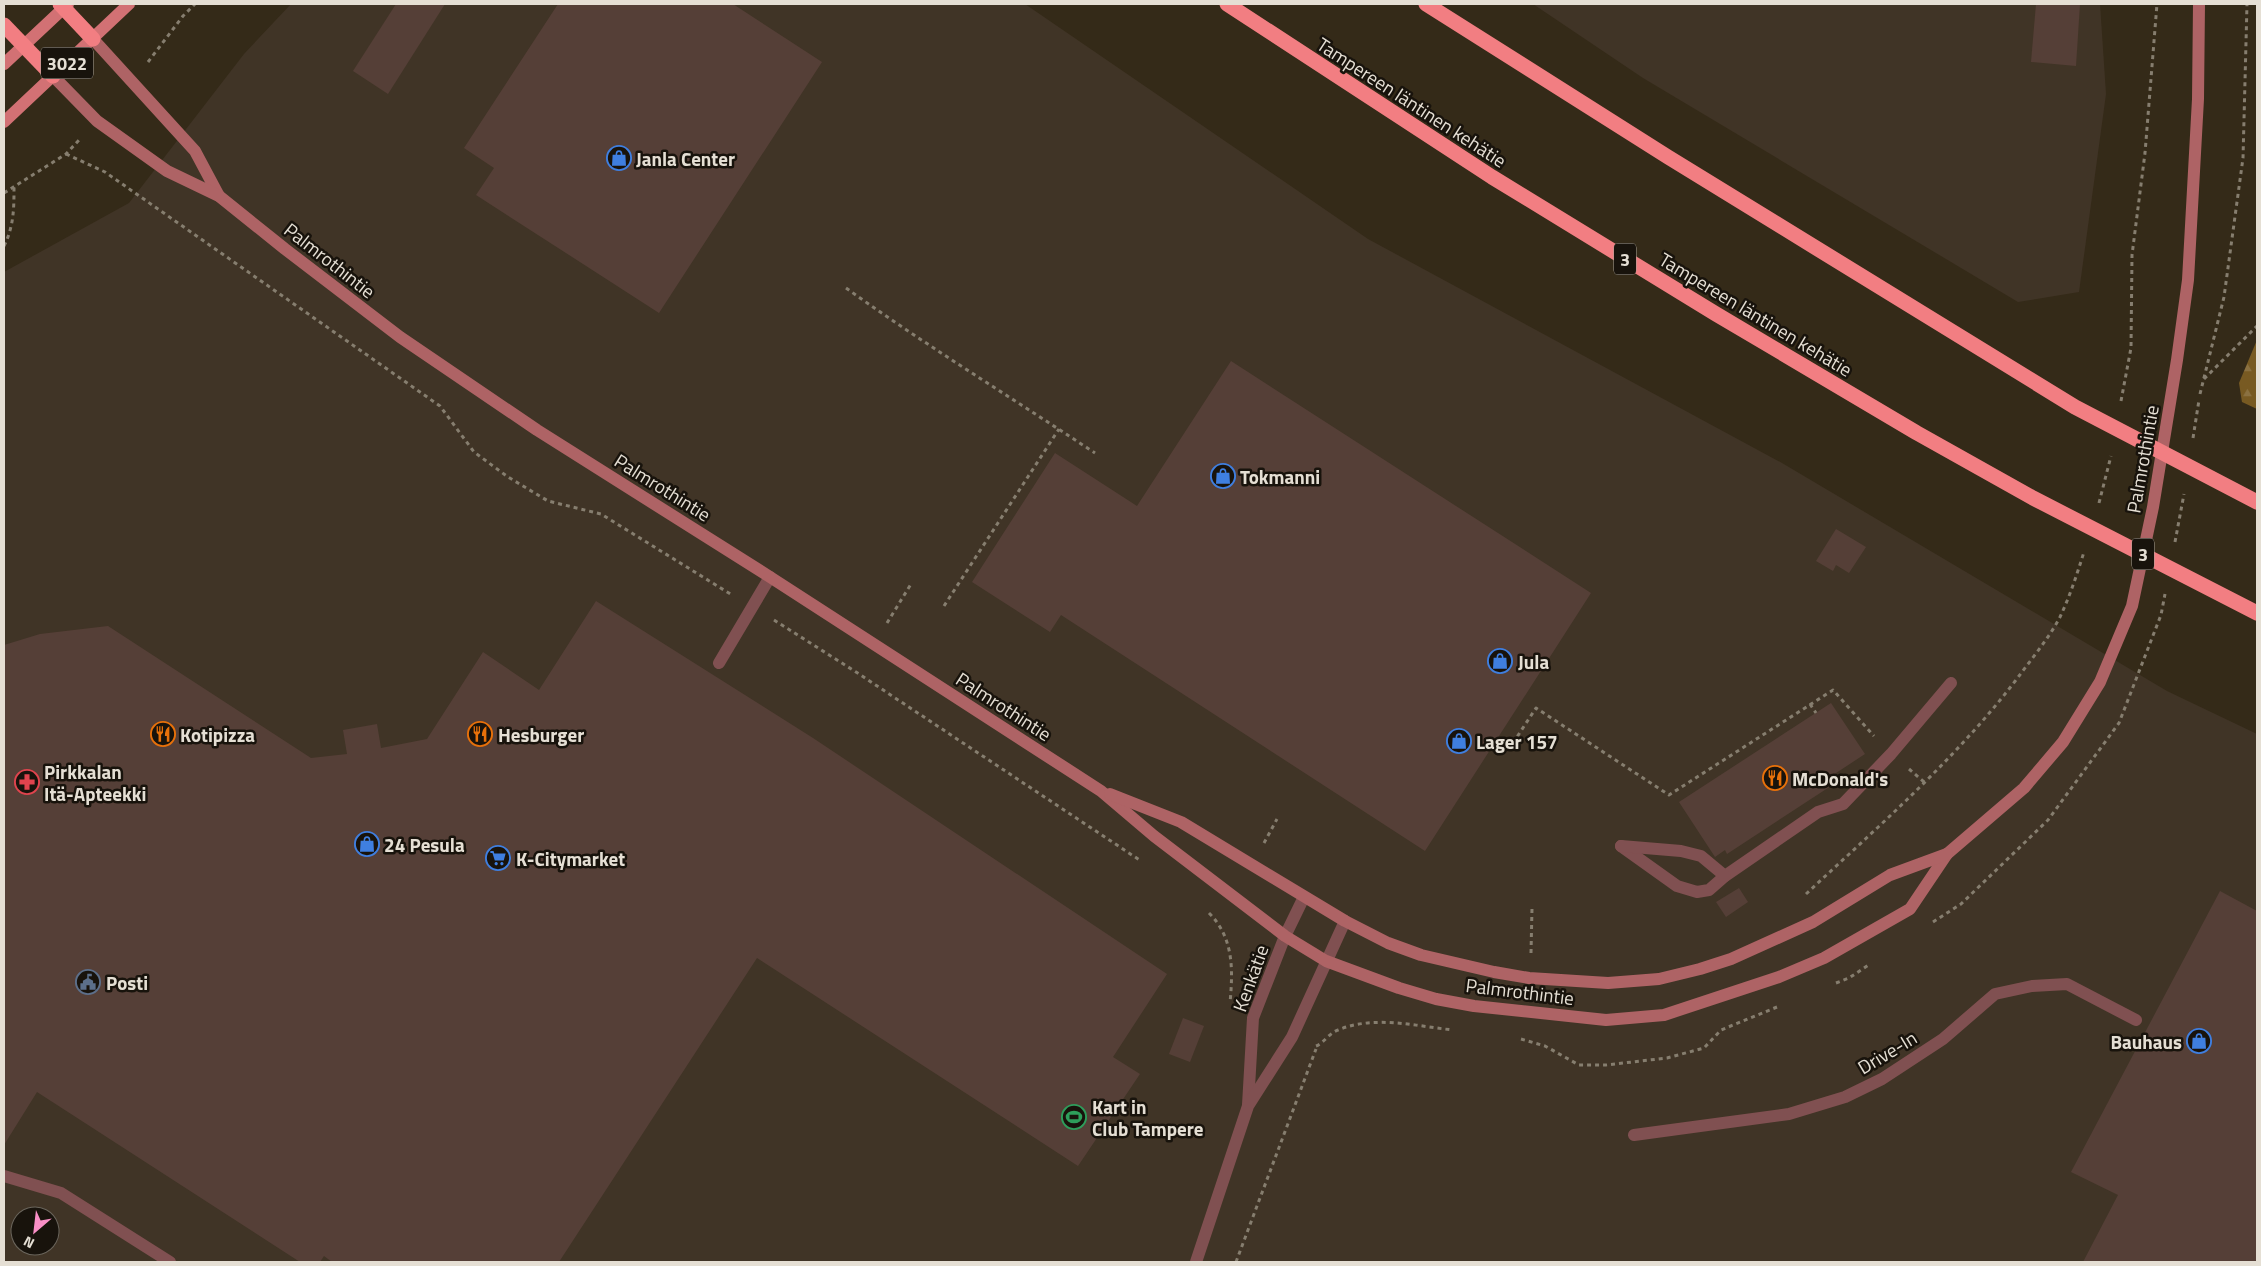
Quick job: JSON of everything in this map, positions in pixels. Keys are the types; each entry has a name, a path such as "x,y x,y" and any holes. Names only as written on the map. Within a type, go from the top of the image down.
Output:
{"highway":[{"name":"Tampereen läntinen kehätie","path":"1227,4 1492,177 1708,309 1918,433 2034,498 2255,612"},
{"path":"1426,4 1668,157 2075,407 2257,502"},
{"path":"64,5 92,39"},
{"path":"4,25 53,76"}],"main road":[{"name":"3022","path":"4,122 129,4"},
{"name":"3022","path":"4,64 64,5"}],"street":[{"name":"Palmrothintie","path":"53,76 105,126 167,171 219,196 400,337 537,430 770,577 1101,791 1154,836 1285,936 1326,961 1436,999 1474,1006 1606,1020 1664,1015 1779,977 1824,958 1910,909 1947,854 2024,788 2063,742 2100,682 2132,606 2153,507 2188,280 2198,99 2199,4"},
{"name":"Palmrothintie","path":"92,39 195,151 219,196"},
{"path":"718,664 770,577"},
{"path":"1725,876 1701,856 1680,851 1621,846 1677,886 1697,892 1708,890 1725,876 1818,812 1843,804 1891,754 1951,683"},
{"name":"Palmrothintie","path":"1101,791 1180,822 1345,921 1388,942 1422,955 1529,978 1608,983 1659,978 1715,964 1762,946 1813,922 1890,875 1947,854"},
{"name":"Kenkätie","path":"1248,1106 1253,1018 1285,936 1304,897"},
{"name":"Kenkätie","path":"1196,1262 1248,1106 1292,1037 1345,921"},
{"name":"Drive-In","path":"1634,1135 1789,1114 1845,1097 1882,1079 1942,1039 1996,994 2032,986 2067,984 2136,1020"},
{"path":"4,1176 61,1193 170,1262"}],"path":[{"path":"2120,404 2131,348 2132,255 2145,153 2157,25 2157,4"},
{"path":"2192,442 2203,379 2224,297 2243,158 2247,4"},
{"path":"66,154 105,172 440,406 474,452 508,477 548,501 601,514 856,672 1149,866"},
{"path":"4,246 14,219 14,186"},
{"path":"846,288 924,344 1095,453"},
{"path":"2203,379 2257,326"},
{"path":"944,606 1059,429"},
{"path":"2098,507 2112,451"},
{"path":"2174,548 2184,491"},
{"path":"1803,897 1924,782 1999,703 2044,643 2064,608 2086,544"},
{"path":"1929,925 1961,904 2048,820 2119,723 2161,615 2167,586"},
{"path":"1514,744 1536,708 1669,795 1833,690 1891,754 1924,782"},
{"path":"1810,704 1816,713"},
{"path":"1206,910 1216,920 1229,947 1232,980 1230,1006 1253,1018"},
{"path":"1522,952 1540,955"},
{"path":"1830,985 1848,978 1873,962"},
{"path":"1519,1038 1545,1046 1580,1065 1606,1065 1666,1058 1704,1048 1721,1030 1785,1004"},
{"path":"1236,1262 1318,1046 1335,1031 1353,1025 1378,1022 1463,1031"},
{"path":"1292,1037 1318,1046"}],"shaded area":[{"path":"291,4 1025,4 1368,239 1782,463 2167,691 2257,734 2257,1262 4,1262 4,272 129,203 244,54"},
{"path":"1533,4 2100,4 2106,94 2079,292 2018,302 1643,78"}],"green space":[{"path":"2257,340 2257,409 2242,402 2239,383"}],"building":[{"path":"396,4 445,4 388,94 353,71"},
{"name":"Janla Center","path":"558,4 733,4 822,62 659,313 476,195 494,168 464,148"},
{"path":"2036,4 2080,4 2076,66 2031,62"},
{"path":"1231,361 1591,593 1425,851 1061,615 1050,632 972,582 1055,453 1137,506"},
{"path":"1836,529 1866,547 1849,573 1836,565 1833,571 1816,561"},
{"name":"K-Citymarket","path":"596,601 813,738 1167,974 1113,1057 1140,1074 1078,1166 757,958 559,1262 332,1262 324,1256 320,1262 300,1262 37,1092 4,1145 4,645 40,634 108,626 311,758 347,754 343,730 377,724 381,748 427,739 483,652 539,690"},
{"name":"McDonald's","path":"1831,703 1865,754 1833,775 1837,782 1727,854 1725,850 1715,857 1679,802"},
{"path":"1739,888 1748,902 1726,917 1716,902"},
{"name":"Bauhaus","path":"2220,891 2257,911 2257,1262 2083,1262 2118,1195 2071,1172"},
{"path":"1183,1018 1204,1026 1190,1062 1169,1054"}],"place":[{"name":"Janla Center","path":"619,158"},
{"name":"Tokmanni","path":"1223,476"},
{"name":"Jula","path":"1500,661"},
{"name":"Kotipizza","path":"163,734"},
{"name":"Hesburger","path":"480,734"},
{"name":"Lager 157","path":"1459,741"},
{"name":"McDonald's","path":"1775,778"},
{"name":"Pirkkalan Itä-Apteekki","path":"27,782"},
{"name":"24 Pesula","path":"367,844"},
{"name":"K-Citymarket","path":"498,858"},
{"name":"Posti","path":"88,982"},
{"name":"Bauhaus","path":"2199,1041"},
{"name":"Kart in Club Tampere","path":"1074,1117"}]}
